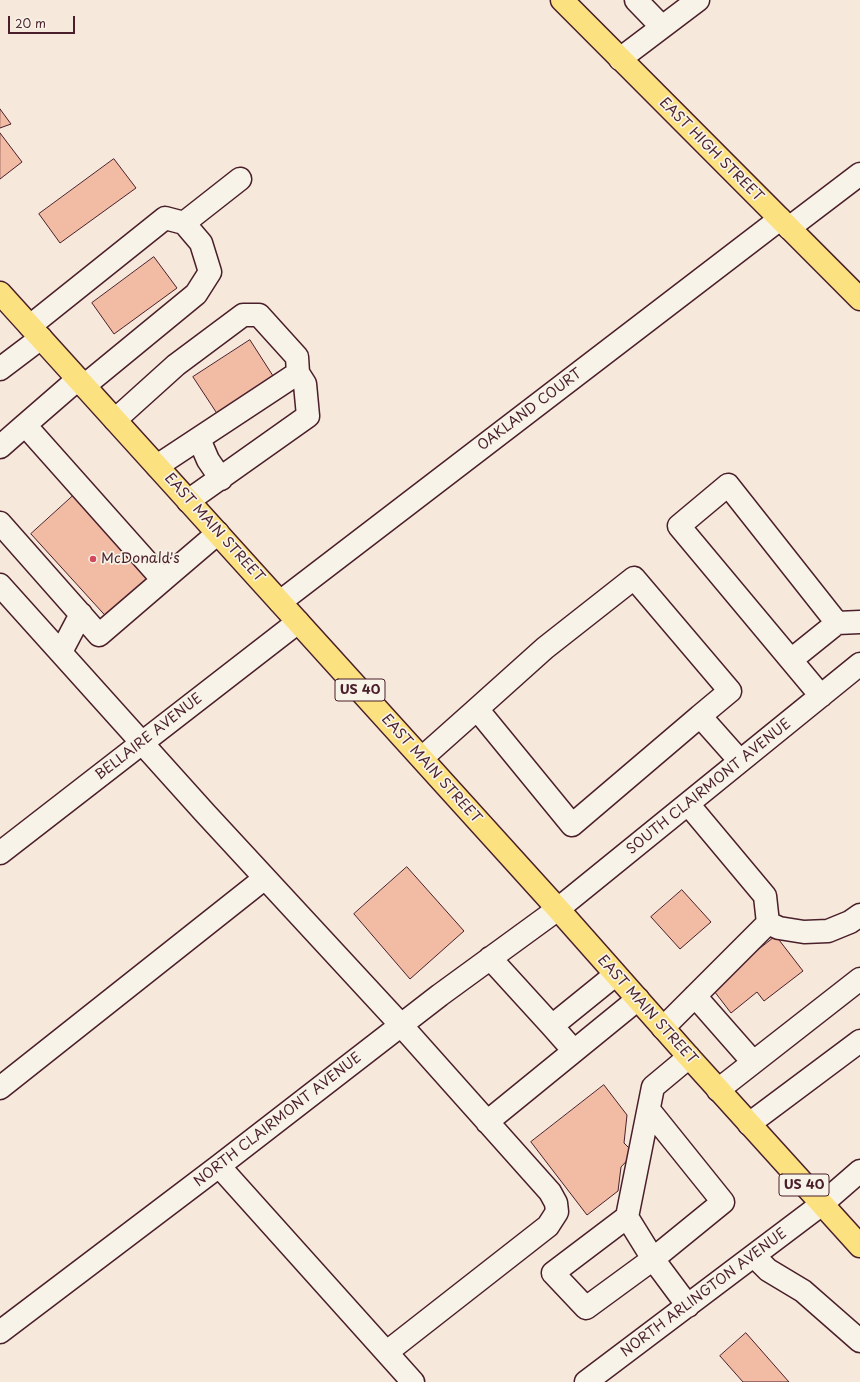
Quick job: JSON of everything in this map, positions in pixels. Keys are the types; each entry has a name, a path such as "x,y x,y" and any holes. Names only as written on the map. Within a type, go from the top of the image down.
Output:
{"main road":[{"name":"EAST HIGH STREET","path":"562,0 860,299"},
{"name":"EAST MAIN STREET","path":"0,293 422,758 638,999 688,1058 860,1246"}],"street":[{"path":"636,0 662,27"},
{"path":"620,59 698,0"},
{"name":"OAKLAND COURT","path":"280,602 784,223 860,174"},
{"path":"184,223 240,179"},
{"path":"0,369 35,332 165,218 184,223 201,243 210,272 196,294 25,425 0,447"},
{"path":"116,420 176,365 243,315 259,315 297,357 298,373 305,384 308,416 188,501"},
{"path":"157,466 298,373"},
{"path":"25,425 163,580"},
{"path":"199,439 208,460 221,479"},
{"path":"821,696 679,526 728,485 837,623"},
{"path":"0,523 99,635 218,533"},
{"path":"422,758 544,648 634,578 730,691 572,825 477,709"},
{"path":"0,585 265,878 401,1025 550,1192 556,1203 557,1212 548,1226 387,1352"},
{"path":"61,652 81,614"},
{"name":"BELLAIRE AVENUE","path":"0,853 298,622"},
{"path":"791,660 837,623 860,622"},
{"name":"SOUTH CLAIRMONT AVENUE","path":"558,909 860,664"},
{"path":"700,716 740,761"},
{"path":"688,804 765,896 768,923"},
{"path":"0,1088 265,878"},
{"name":"NORTH CLAIRMONT AVENUE","path":"0,1332 219,1166 401,1025 558,909"},
{"path":"768,923 779,928 804,932 828,931 850,922 860,915"},
{"path":"663,1028 768,923"},
{"path":"490,958 574,1051"},
{"path":"552,1026 615,975"},
{"path":"718,1090 860,979"},
{"path":"695,996 753,1062"},
{"path":"487,1122 638,999"},
{"path":"749,1124 860,1041"},
{"path":"649,1110 723,1202 653,1259 586,1308 553,1273 627,1217 653,1088 688,1058"},
{"path":"219,1166 413,1382"},
{"name":"NORTH ARLINGTON AVENUE","path":"586,1382 822,1204 860,1171"},
{"path":"627,1217 653,1259 688,1306"},
{"path":"754,1256 768,1270 803,1291 860,1340"}],"building":[{"path":"0,109 11,124 0,128"},
{"path":"0,133 22,162 0,179"},
{"path":"114,159 136,188 60,243 39,214"},
{"path":"154,257 177,288 114,334 92,303"},
{"path":"250,340 275,379 218,415 193,377"},
{"name":"McDonald's","path":"74,495 155,583 112,623 31,534"},
{"path":"407,867 464,931 410,979 354,914"},
{"path":"682,890 711,922 680,949 651,917"},
{"path":"776,936 803,971 764,1001 757,992 731,1013 711,987"},
{"path":"604,1085 627,1115 624,1143 634,1153 621,1167 618,1191 587,1215 531,1142"},
{"path":"746,1333 789,1382 743,1382 720,1356"}],"place":[{"name":"McDonald's","path":"93,559"}]}
